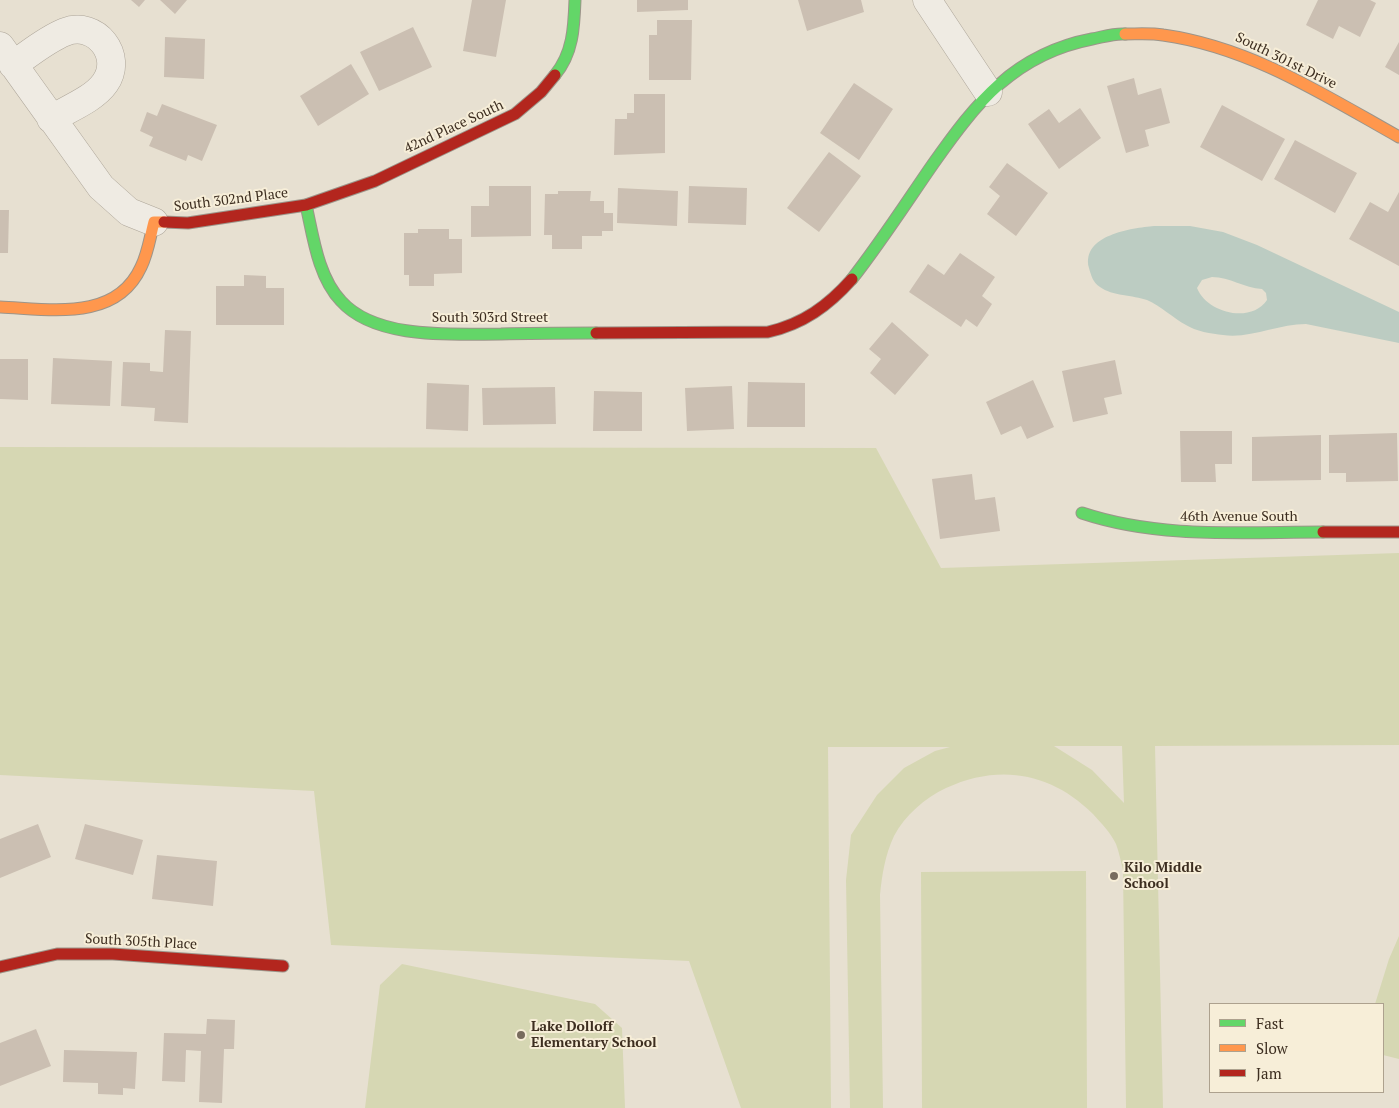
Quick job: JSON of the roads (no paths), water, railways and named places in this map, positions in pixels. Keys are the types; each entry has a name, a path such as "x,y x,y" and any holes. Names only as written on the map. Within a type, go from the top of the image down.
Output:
{"street":[{"name":"42nd Place South","path":"306,205 374,181 501,122 521,110 541,92 563,65 571,46 575,0"},
{"path":"927,0 988,92"},
{"path":"0,307 79,307 98,306 111,302 127,288 140,269 154,222 129,212 101,187 51,119 6,56 69,30 86,30 105,42 112,64 110,75 96,92 51,119"},
{"name":"South 301st Drive","path":"751,332 787,328 819,312 835,298 853,278 968,115 988,92 1028,62 1059,47 1108,34 1162,33 1192,38 1263,64 1399,137"},
{"name":"South 302nd Place","path":"154,222 188,222 227,218 306,205"},
{"name":"South 303rd Street","path":"306,205 320,263 327,283 336,297 349,311 385,327 436,334 751,332"},
{"name":"46th Avenue South","path":"1082,513 1112,524 1145,530 1173,532 1399,532"},
{"name":"South 305th Place","path":"0,967 57,954 114,954 283,966"}],"place":[{"name":"Kilo Middle School","path":"1114,876"},
{"name":"Lake Dolloff Elementary School","path":"521,1035"}]}
